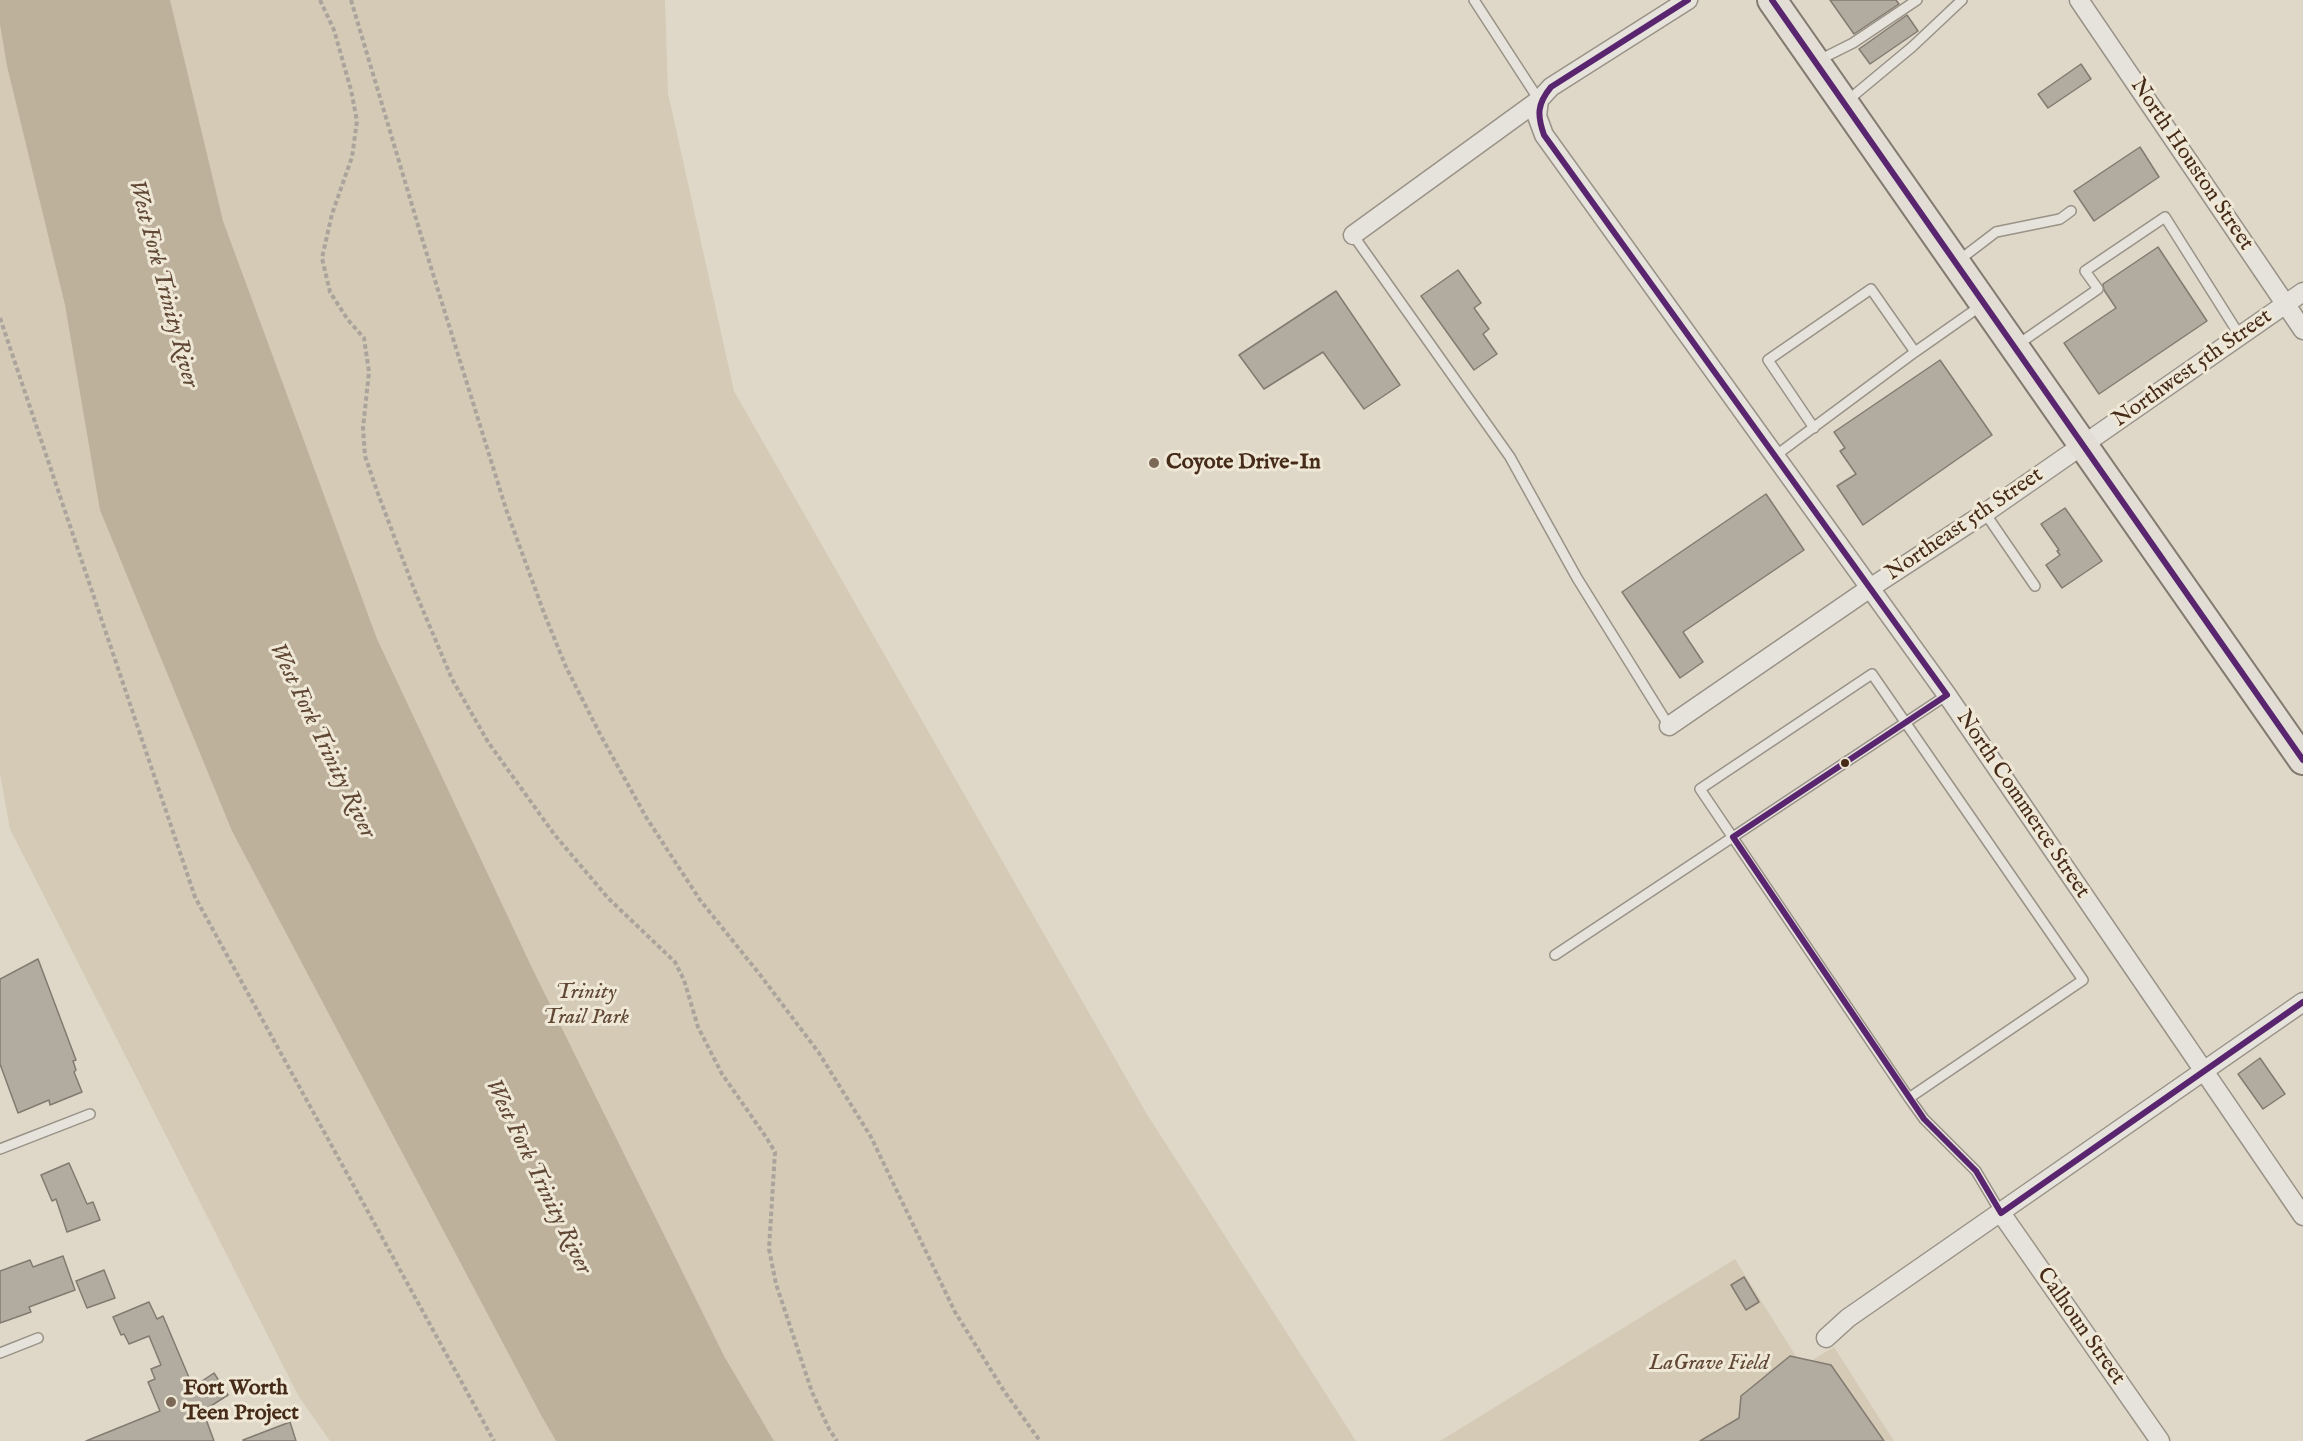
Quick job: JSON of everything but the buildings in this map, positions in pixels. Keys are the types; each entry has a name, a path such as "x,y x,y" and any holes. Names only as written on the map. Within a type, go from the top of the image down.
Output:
{"main road":[{"path":"1772,0 2303,760"}],"street":[{"path":"1353,235 1539,100 1551,87 1688,0"},
{"name":"North Houston Street","path":"2079,0 2303,330"},
{"name":"North Commerce Street","path":"1539,100 1537,116 1544,135 1947,695 2303,1216"},
{"name":"Northwest 5th Street","path":"2082,446 2303,292"},
{"name":"Northeast 5th Street","path":"1669,726 2082,446"},
{"path":"1826,1338 1848,1318 2303,1002"},
{"name":"Calhoun Street","path":"2001,1212 2160,1441"}],"lane":[{"path":"1474,0 1539,100"},
{"path":"1814,62 1853,43 1917,0"},
{"path":"1843,104 1912,47 1962,0"},
{"path":"1956,262 1996,232 2060,219 2071,211"},
{"path":"2014,347 2098,289 2085,271 2165,217 2241,336"},
{"path":"1353,235 1510,457 1577,578 1669,726"},
{"path":"1814,428 1768,360 1871,290 1916,352"},
{"path":"1775,456 1984,304"},
{"path":"1985,513 2035,586"},
{"path":"1909,1098 2083,980 1872,674 1700,789 1909,1098 1924,1119 1976,1171 2001,1212"},
{"path":"1555,955 1947,695"},
{"path":"0,1149 90,1114"},
{"path":"0,1353 38,1338"}],"path":[{"path":"320,0 334,30 357,121 352,156 332,214 322,258 330,292 348,320 364,338 369,372 364,438 365,456 377,490 414,589 452,679 488,742 554,834 608,898 675,962 684,980 698,1027 722,1074 775,1152 769,1250 776,1284 812,1392 837,1441"},
{"path":"351,0 506,509 566,667 646,817 694,891 819,1053 871,1137 955,1312 1004,1391 1040,1441"},
{"path":"0,318 195,897 494,1441"}],"green space":[{"name":"Trinity Trail Park","path":"0,0 665,0 668,93 734,391 1145,1111 1356,1441 330,1441 299,1397 10,829 0,774"},
{"name":"LaGrave Field","path":"1735,1259 1802,1366 1834,1347 1894,1441 1440,1441"}],"water":[{"name":"West Fork Trinity River","path":"0,0 170,0 223,221 377,639 533,970 724,1356 774,1441 556,1441 541,1415 232,831 100,510 65,305 7,66 0,24"}],"transit line":[{"path":"1688,0 1551,87 1543,99 1540,110 1544,135 1947,695 1733,837 1924,1119 1976,1171 2001,1213 2303,1002"},
{"path":"1772,0 2303,760"}],"place":[{"name":"Coyote Drive-In","path":"1154,463"},
{"name":"Fort Worth Teen Project","path":"171,1402"}]}
